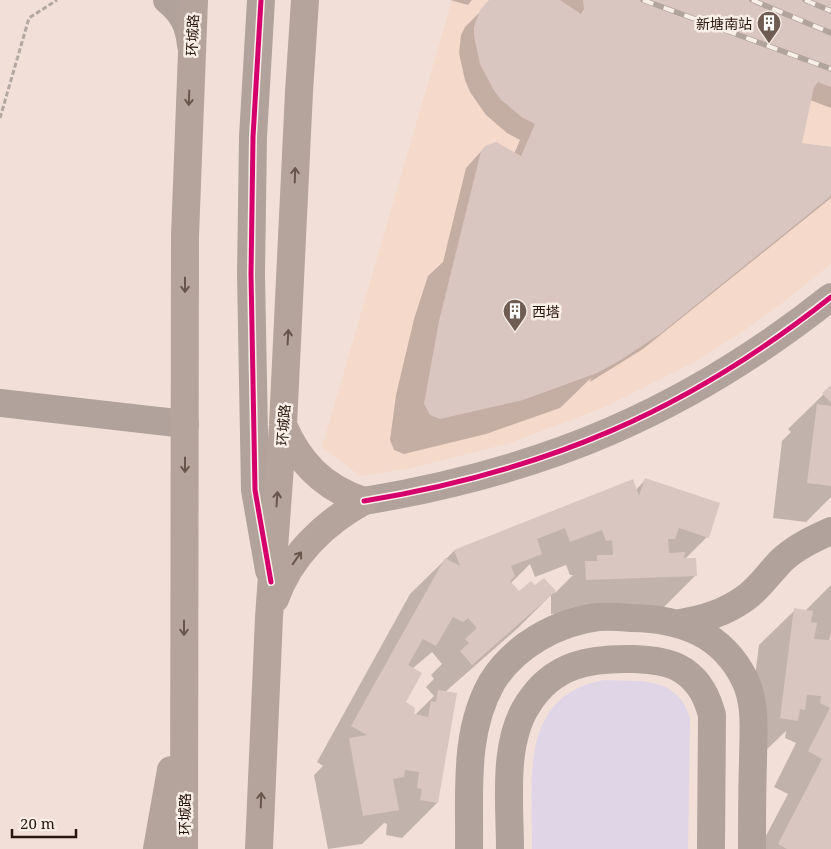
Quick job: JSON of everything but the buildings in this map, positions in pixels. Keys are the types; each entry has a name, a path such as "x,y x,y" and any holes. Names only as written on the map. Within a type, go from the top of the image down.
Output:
{"main road":[{"name":"环城路","path":"184,849 185,236 194,0"},
{"name":"环城路","path":"259,849 269,618 283,425 298,92 305,0"},
{"path":"283,425 291,444 308,469 336,490 364,501"},
{"path":"269,618 276,596 298,557 328,525 364,501"},
{"path":"157,849 184,702"}],"street":[{"path":"167,0 178,8 189,26 191,49"},
{"path":"262,0 254,137 250,274 255,490 257,514 271,582"},
{"path":"364,501 415,493 484,477 567,450 615,430 709,383 753,355 831,297"},
{"path":"0,403 185,424"},
{"path":"469,849 470,753 473,728 481,704 493,681 509,661 528,644 574,621 600,617 650,618 680,622 703,619 725,611 746,598 782,560 805,543 831,531"},
{"path":"680,622 707,635 729,655 745,680 753,709 752,849"},
{"path":"684,670 707,635"},
{"path":"510,849 511,756 514,737 524,711 539,689 568,668 602,658 646,659 668,663 684,670 702,690 712,715 711,849"}],"path":[{"path":"0,118 29,18 57,0"}],"shaded area":[{"path":"452,0 831,0 831,264 781,304 739,334 696,361 605,407 510,443 411,468 360,476 322,447"},
{"path":"604,680 656,684 676,694 684,704 690,718 688,849 532,849 532,770 536,745 543,723 556,704 576,689"}],"railway":[{"path":"643,0 831,69"},
{"path":"752,0 831,33"},
{"path":"805,0 831,11"}],"cycle path":[{"path":"261,0 253,137 251,274 255,490 271,582"},
{"path":"364,501 493,473 553,454 611,431 667,404 722,373 777,338 831,297"}],"place":[{"name":"新塘南站","path":"769,44"},
{"name":"西塔","path":"515,332"}]}
